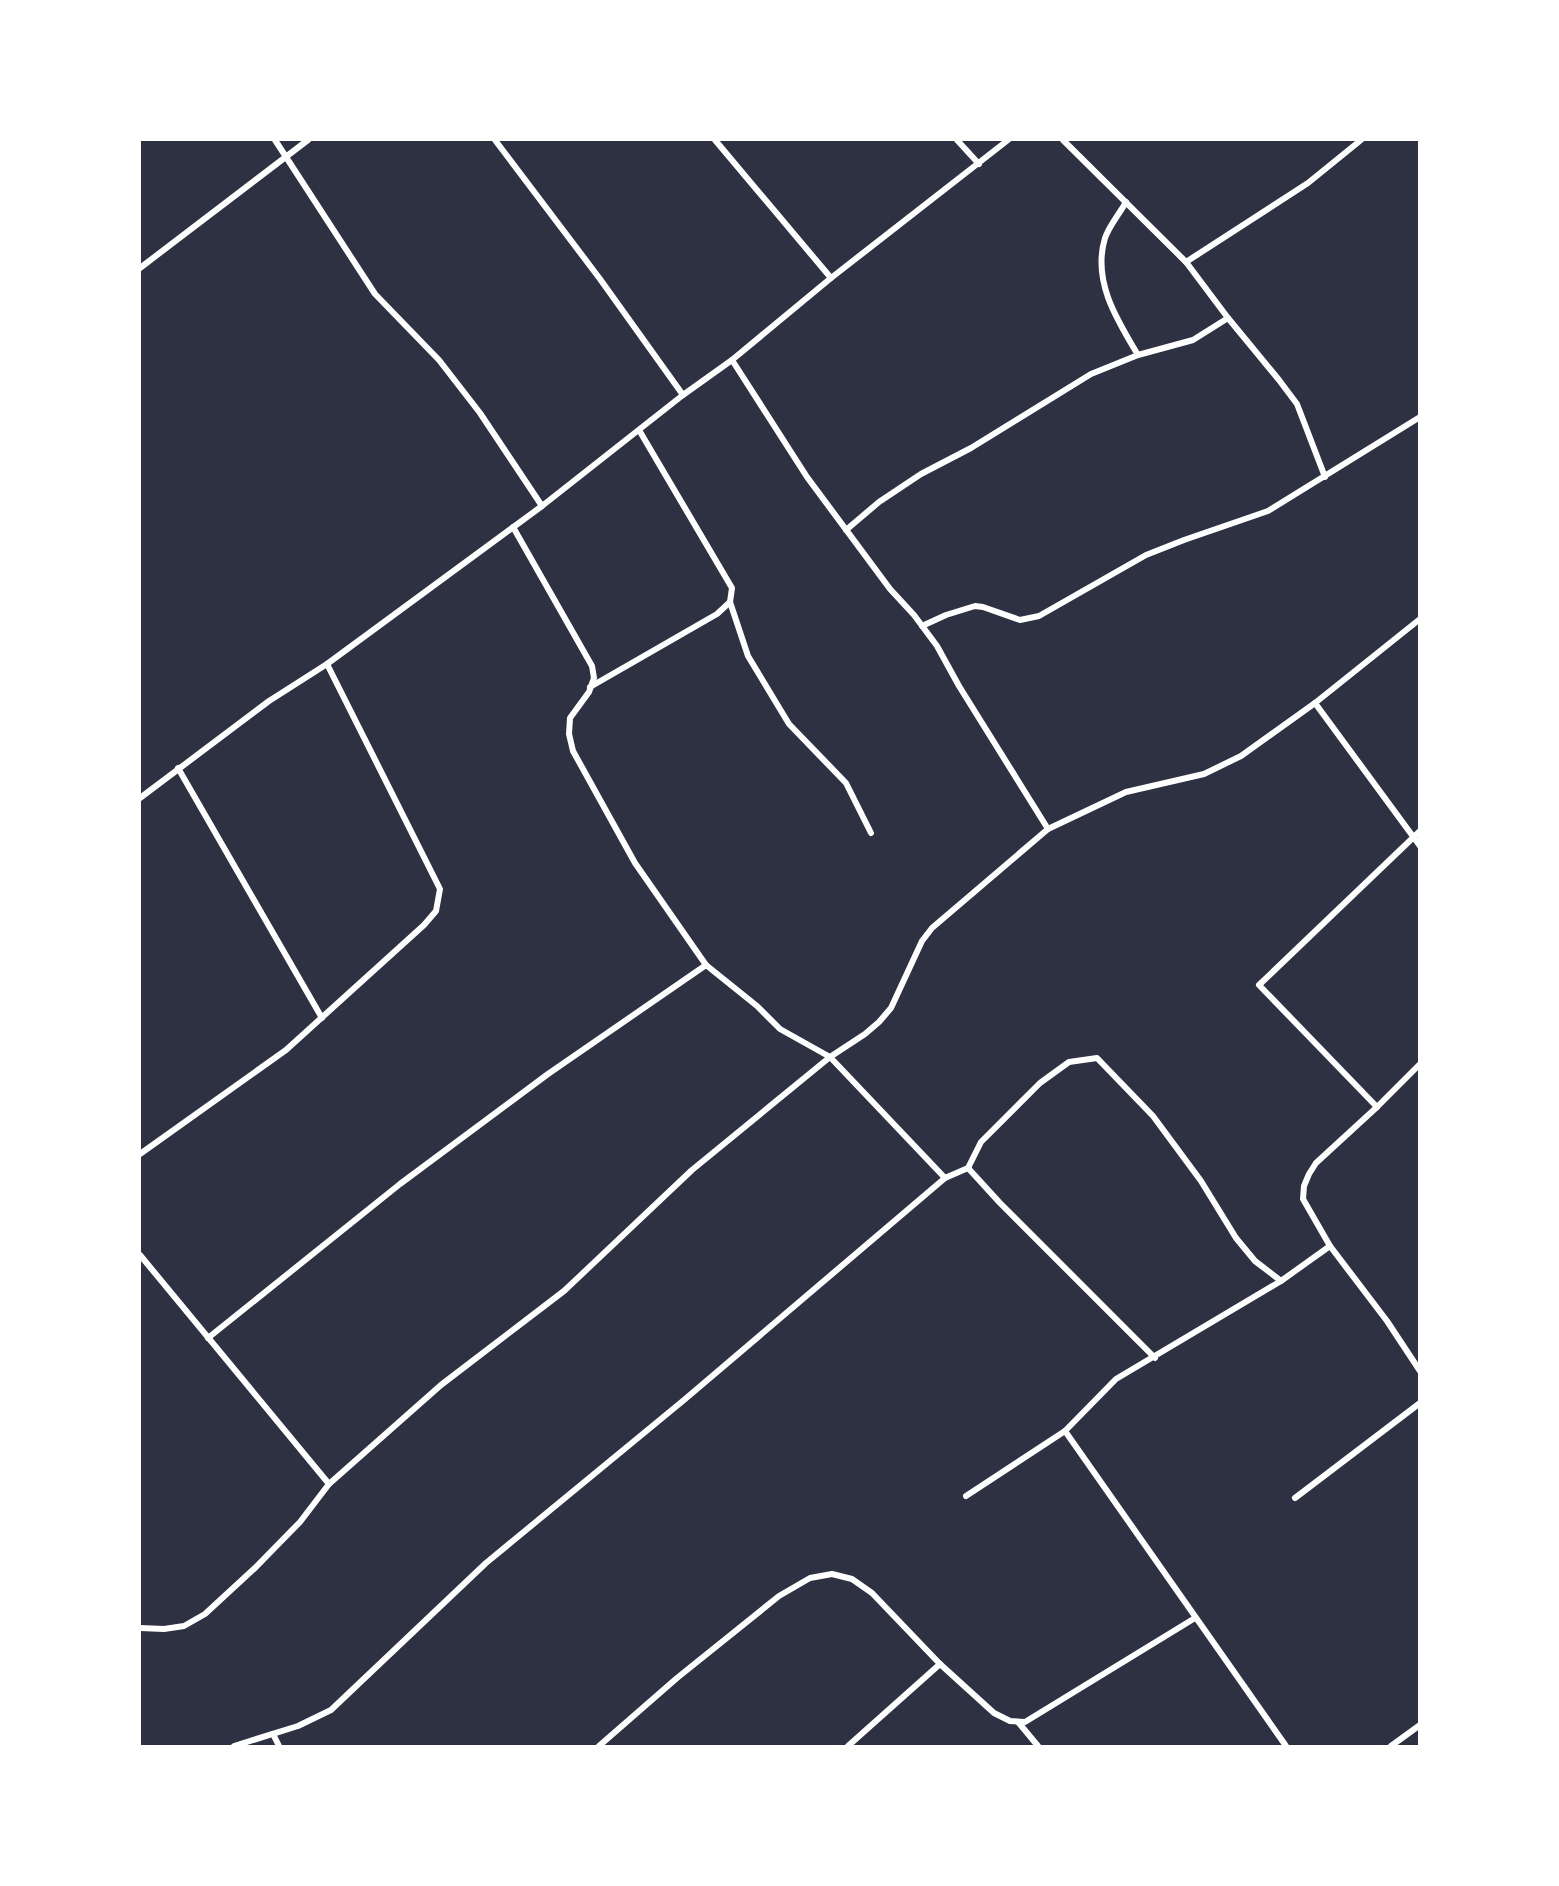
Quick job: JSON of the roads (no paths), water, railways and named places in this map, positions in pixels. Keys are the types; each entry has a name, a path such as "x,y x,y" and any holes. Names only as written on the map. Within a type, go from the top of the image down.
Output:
{"street":[{"path":"275,140 288,156 375,294 439,360 480,413 542,506"},
{"path":"140,268 308,140"},
{"path":"495,140 600,279 683,395"},
{"path":"715,140 831,278"},
{"path":"957,140 979,164"},
{"path":"140,798 269,701 327,664 542,506 683,395 732,360 831,278 1008,140"},
{"path":"1063,140 1186,262 1297,404 1325,477"},
{"path":"1186,262 1308,183 1361,140"},
{"path":"1126,202 1106,236 1102,254 1102,282 1116,315 1138,355"},
{"path":"846,530 879,502 921,474 970,448 1091,374 1138,355 1193,339 1228,318"},
{"path":"732,360 807,477 890,589 937,646 959,687 1048,829"},
{"path":"922,626 946,615 975,606 1020,620 1039,616 1146,555 1268,511 1419,417"},
{"path":"639,430 732,588 730,602 748,656 789,724 846,783 871,833"},
{"path":"513,527 592,666 594,678 589,692 570,718 569,734 573,752 635,863 706,965 757,1006 780,1029 830,1057 945,1178"},
{"path":"590,687 717,614 730,602"},
{"path":"140,1628 164,1629 184,1626 205,1614 300,1522 328,1484 441,1385 564,1291 692,1170 830,1057 865,1034 891,1008 922,941 932,928 1048,829 1126,792 1204,774 1241,756 1315,703 1419,619"},
{"path":"140,1154 286,1050 424,926 436,911 440,888 327,664"},
{"path":"1315,703 1419,846"},
{"path":"178,768 322,1018"},
{"path":"1377,1107 1259,985 1419,831"},
{"path":"208,1338 410,1177 548,1074 706,965"},
{"path":"234,1746 298,1726 331,1710 486,1563 684,1400 945,1178 968,1168 981,1142 1040,1083 1068,1062 1097,1058 1153,1116 1181,1152 1236,1238 1255,1261 1281,1281"},
{"path":"1419,1064 1377,1107 1316,1163 1304,1186 1303,1199 1330,1246 1386,1321 1419,1371"},
{"path":"968,1168 1155,1358"},
{"path":"966,1496 1065,1431 1116,1379 1155,1358 1281,1281 1330,1246"},
{"path":"140,1255 328,1484"},
{"path":"1295,1498 1419,1403"},
{"path":"1065,1431 1286,1746"},
{"path":"599,1746 677,1678 779,1596 810,1578 832,1574 852,1579 872,1593 940,1664 993,1713 1018,1722 1025,1722 1195,1618"},
{"path":"848,1746 940,1664"},
{"path":"1018,1722 1038,1746"},
{"path":"1391,1746 1419,1725"},
{"path":"273,1734 279,1746"}]}
